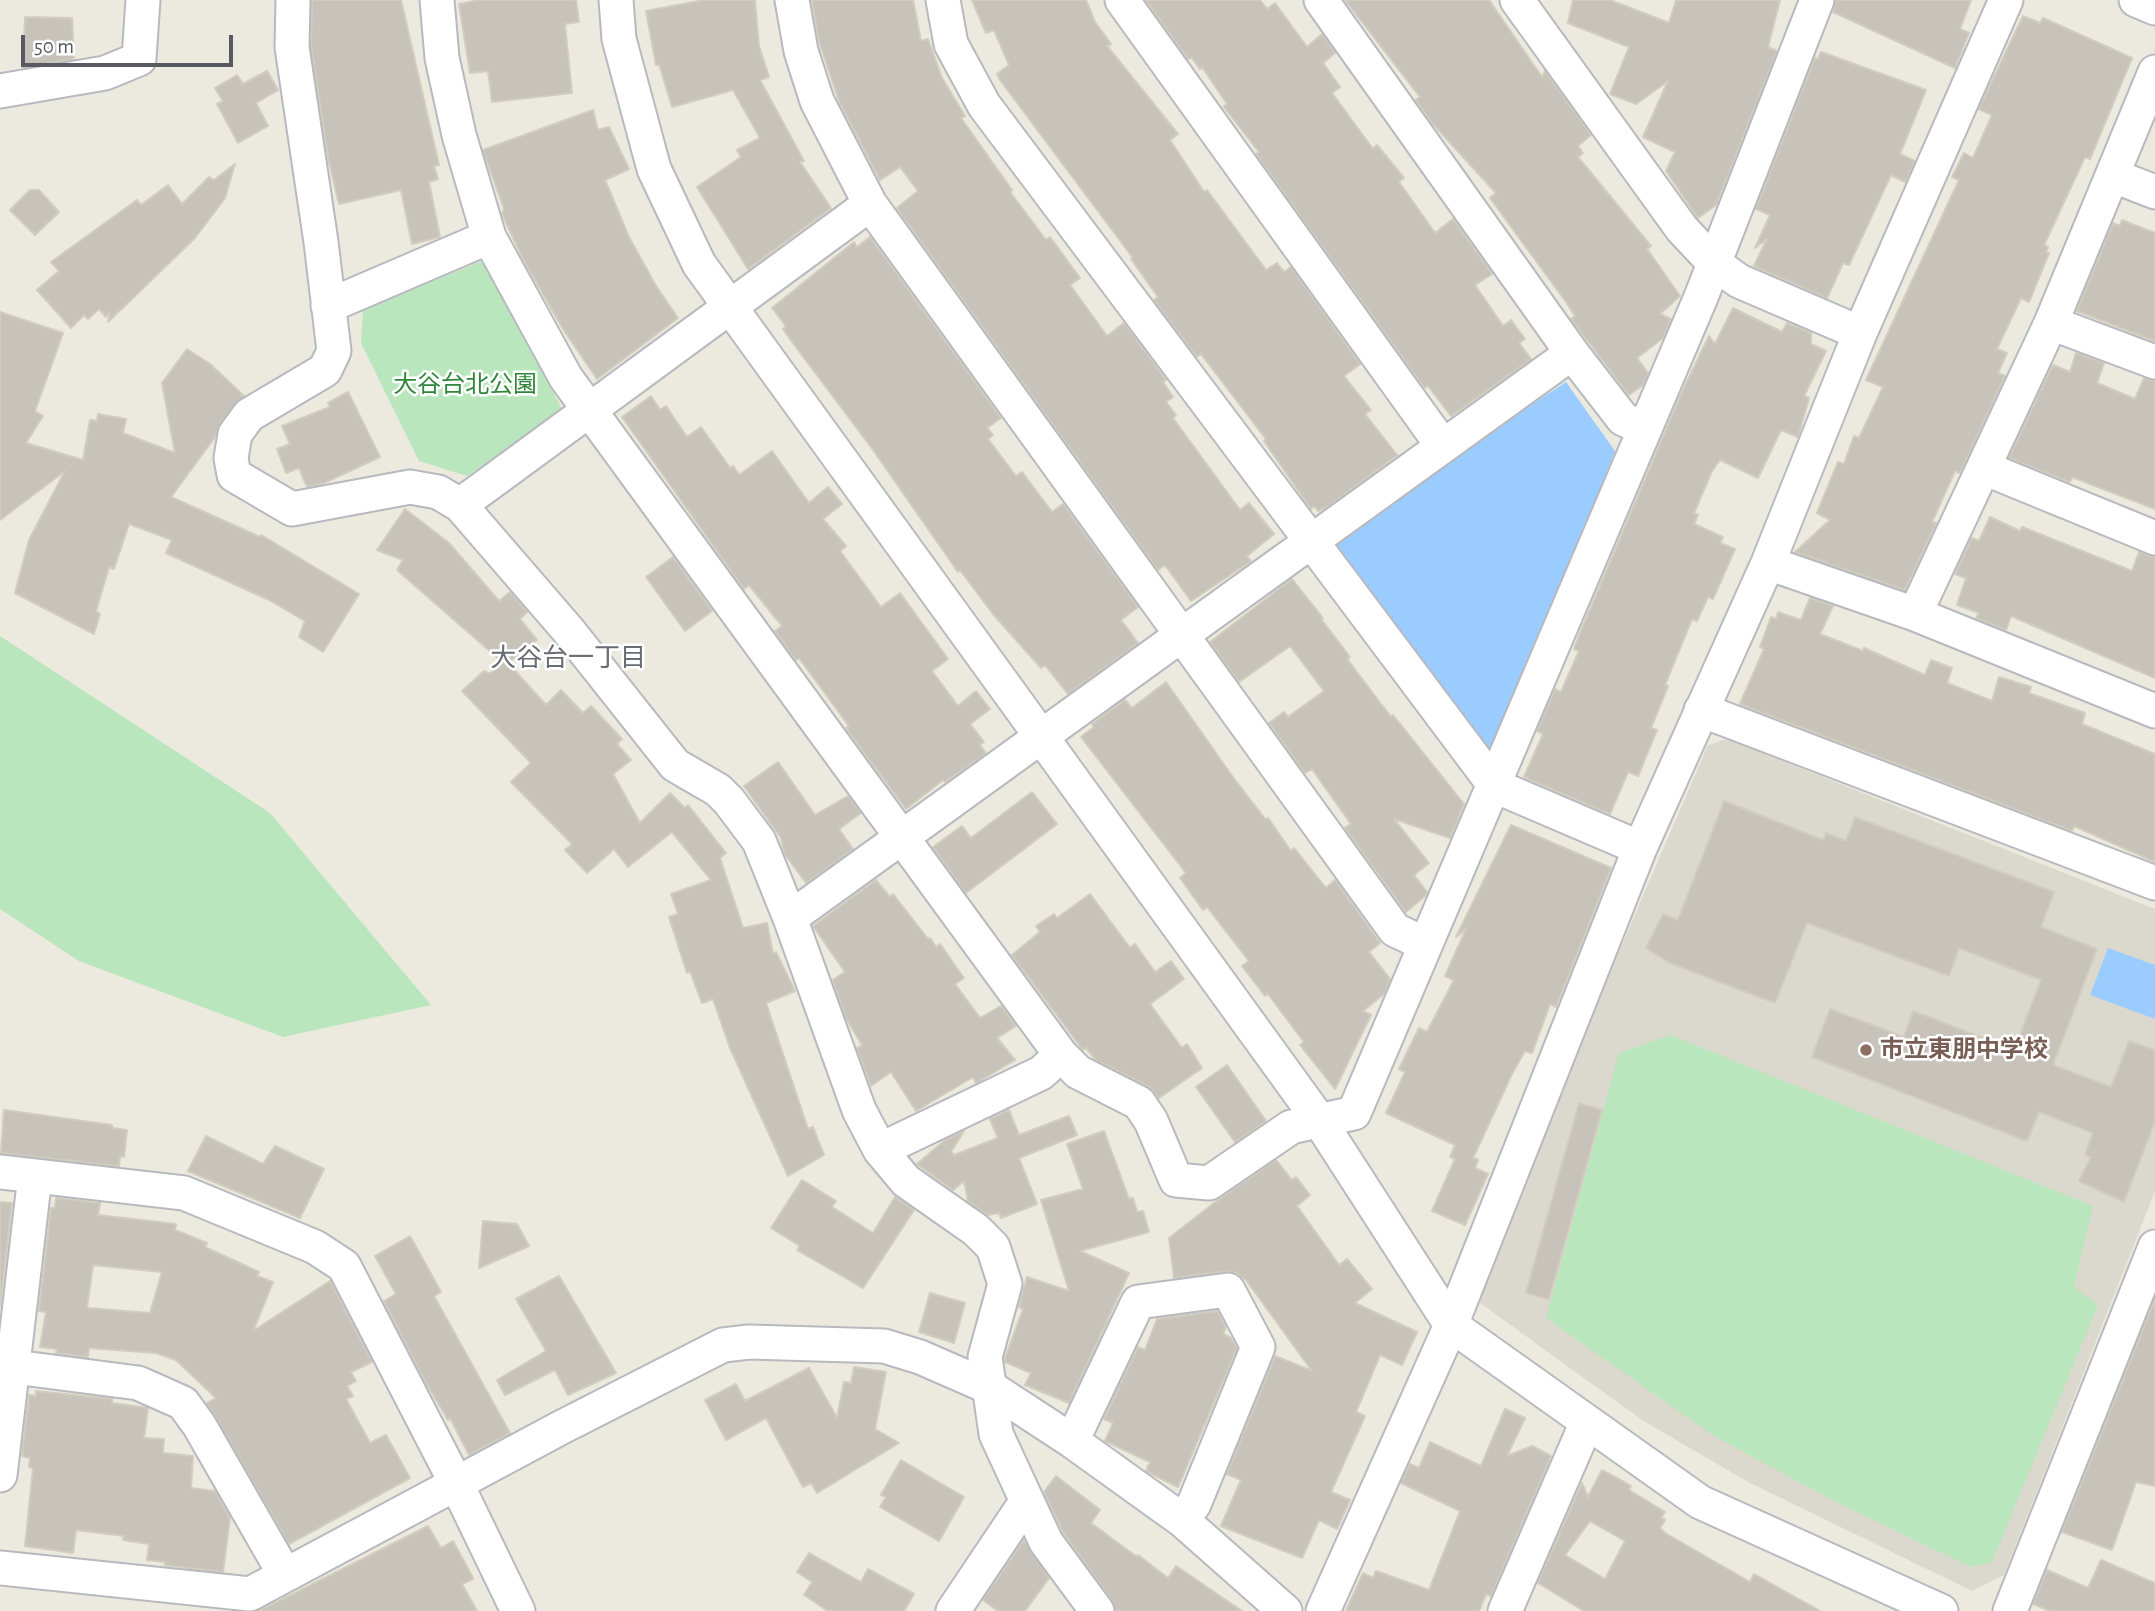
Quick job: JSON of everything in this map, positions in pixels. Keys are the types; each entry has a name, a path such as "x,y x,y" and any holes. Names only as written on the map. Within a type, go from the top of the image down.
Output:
{"street":[{"path":"0,91 105,73 139,59 143,0"},
{"path":"293,0 292,47 334,351 325,370 249,415 235,434 231,458 234,475 292,509 410,487 438,492 460,505 568,630 675,765 718,790 729,801 759,841 790,918 859,1110 880,1150 906,1181 976,1230 993,1247 1005,1284 985,1357 996,1434 1046,1542 1097,1611"},
{"path":"437,0 444,71 459,135 489,237 566,378 592,409 1061,1055 1078,1072 1139,1103 1151,1121 1176,1180 1209,1183 1291,1127 1354,1113 1495,786 1714,263 1817,0"},
{"path":"616,0 619,39 654,169 699,264 1044,736 1319,1120 1451,1325 1700,1502 1941,1611"},
{"path":"792,0 801,51 817,101 870,204 1395,930 1425,944"},
{"path":"943,0 951,44 984,105 1495,786 1640,848"},
{"path":"1122,0 1442,445"},
{"path":"1321,0 1572,353 1623,419 1643,428"},
{"path":"1517,0 1682,229 1714,263 1739,281 1860,333"},
{"path":"1323,1611 1451,1325 1640,848 1768,563 1860,333 2006,0"},
{"path":"2136,0 2155,8"},
{"path":"1916,614 2051,323 2155,72"},
{"path":"2114,176 2155,191"},
{"path":"460,505 870,204"},
{"path":"328,306 489,237"},
{"path":"2051,323 2155,362"},
{"path":"790,918 903,839 1572,353"},
{"path":"1984,468 2155,538"},
{"path":"1768,563 1916,614 2155,711"},
{"path":"1701,710 2155,883"},
{"path":"880,1150 1041,1073 1061,1055"},
{"path":"0,1172 184,1193 315,1247 344,1266 457,1485 518,1611"},
{"path":"0,1475 6,1366 35,1176"},
{"path":"2010,1611 2155,1247"},
{"path":"1072,1441 1138,1302 1228,1290 1258,1347 1194,1504 1182,1520"},
{"path":"0,1568 250,1594 284,1573 723,1345 749,1342 884,1346 920,1357 991,1388 1072,1441 1182,1520 1285,1611"},
{"path":"6,1366 138,1382 183,1404 199,1425 284,1573"},
{"path":"1516,1607 1587,1422"},
{"path":"953,1611 1026,1502"}],"shaded area":[{"name":"市立東朋中学校","path":"1727,739 2155,909 2155,1191 2004,1575 1972,1591 1748,1482 1642,1420 1480,1303 1476,1289 1491,1249 1708,745"}],"green space":[{"name":"大谷台北公園","path":"482,261 563,411 467,476 419,461 361,343 363,310"},
{"path":"0,636 270,813 431,1005 283,1037 79,961 0,909"},
{"path":"1670,1035 2093,1206 2074,1287 2098,1305 1992,1562 1971,1567 1838,1503 1714,1436 1546,1318 1619,1053"}],"water":[{"path":"1566,382 1615,451 1493,769 1323,541"},
{"path":"2108,948 2155,965 2155,1019 2090,995"}],"building":[{"path":"312,0 401,0 439,165 434,166 438,179 429,182 440,237 412,244 401,190 339,204 329,162 311,46"},
{"path":"479,0 576,0 579,22 565,24 572,93 492,102 488,71 470,73 459,4"},
{"path":"704,0 755,0 759,46 769,77 760,80 804,161 800,162 831,208 748,269 697,187 741,157 737,150 760,138 733,90 672,107 659,64 656,65 646,11"},
{"path":"812,0 913,0 921,41 928,39 942,78 965,116 961,118 1012,190 1010,192 1046,240 1050,237 1080,278 1070,285 1107,336 1124,323 1166,380 1163,382 1173,397 1166,402 1176,415 1173,418 1240,510 1249,503 1274,534 1247,556 1251,561 1191,601 1165,565 1158,570 897,208 918,191 900,167 880,180 839,101 819,41"},
{"path":"972,0 1086,0 1095,22 1111,44 1107,46 1178,134 1170,140 1204,192 1207,190 1266,270 1277,263 1284,272 1291,267 1360,364 1344,376 1371,410 1365,414 1397,455 1327,507 1318,511 1314,506 1311,509 1264,441 1266,439 1201,354 1197,357 1154,300 1158,297 1131,259 1133,258 1000,80 997,74 1009,65 994,30 986,33"},
{"path":"1146,0 1260,0 1267,9 1275,3 1307,47 1322,34 1335,53 1323,63 1340,87 1332,93 1373,149 1377,145 1404,178 1399,182 1435,233 1453,219 1492,274 1475,285 1503,326 1511,320 1525,339 1519,343 1531,359 1451,416 1428,386 1425,388 1416,376 1256,154 1259,152 1224,107 1227,104 1202,67 1200,69 1191,57 1188,59"},
{"path":"1345,0 1489,0 1542,77 1545,71 1591,135 1578,146 1583,153 1578,157 1651,246 1647,249 1680,296 1660,314 1671,319 1663,338 1637,358 1648,373 1643,385 1629,395 1571,319 1575,316 1566,302 1490,198 1496,193 1433,124 1416,100 1420,97"},
{"path":"1573,0 1610,0 1669,23 1676,0 1780,0 1768,47 1777,51 1716,205 1698,218 1666,171 1675,152 1643,137 1668,81 1636,104 1610,94 1629,47 1568,23"},
{"path":"1836,0 1971,0 1960,29 1969,33 1955,68 1833,12"},
{"path":"2023,16 2040,23 2043,18 2132,58 2090,159 2085,157 2044,245 2048,247 2046,252 2049,253 2029,302 2021,298 1997,349 2007,353 1998,373 2005,376 1960,473 1955,471 1932,522 1936,523 1905,590 1795,552 1830,520 1817,513 1838,462 1844,464 1854,436 1859,438 1883,387 1866,380 1959,180 1952,177 1964,153 1973,158 1992,115 1979,109"},
{"path":"25,17 72,18 74,59 23,68"},
{"path":"1821,52 1926,90 1900,154 1915,161 1905,182 1891,175 1849,265 1843,263 1827,298 1754,266 1767,239 1755,248 1770,215 1756,209 1815,58 1818,59"},
{"path":"267,71 278,90 256,103 268,126 238,143 217,104 223,101 215,88 237,75 243,84"},
{"path":"593,110 598,130 609,127 629,169 605,180 629,237 656,286 678,318 597,379 563,329 523,259 502,214 504,209 483,150"},
{"path":"235,164 225,198 195,238 108,322 110,312 106,317 99,309 88,319 84,315 71,328 37,290 59,271 51,262 137,200 141,205 168,185 182,204 209,177 214,180"},
{"path":"30,190 39,190 59,212 35,235 10,210"},
{"path":"2122,220 2155,233 2155,341 2077,311 2113,223 2120,226"},
{"path":"870,237 1001,418 987,428 993,435 988,439 1016,476 1022,472 1052,512 1063,504 1138,607 1121,620 1138,643 1068,694 1045,665 1041,668 993,614 960,570 958,572 871,447 783,329 786,326 772,308 854,242 857,247"},
{"path":"1733,308 1782,332 1787,323 1811,333 1811,344 1826,351 1804,396 1809,398 1798,437 1781,430 1758,478 1720,460 1712,471 1694,513 1698,515 1694,524 1723,537 1720,543 1735,549 1713,599 1708,597 1697,621 1692,619 1665,685 1668,686 1651,728 1657,730 1638,776 1628,772 1610,814 1524,777 1543,734 1537,731 1555,689 1561,692 1579,651 1574,649 1580,633 1682,392 1709,336 1715,344"},
{"path":"0,312 63,333 35,411 43,416 26,443 83,460 90,420 97,421 98,414 126,419 123,433 175,453 162,383 187,349 210,364 244,396 220,423 215,437 171,497 260,537 261,535 359,594 323,652 299,637 305,621 269,600 166,553 172,540 129,524 114,569 109,567 96,611 100,614 94,634 15,593 29,540 65,471 0,520"},
{"path":"2076,353 2104,363 2097,383 2135,399 2144,378 2155,381 2155,509 2072,477 2070,482 2009,458 2053,365 2070,372"},
{"path":"348,392 380,457 324,483 307,487 299,468 286,473 277,449 290,444 282,426 330,407 328,403"},
{"path":"651,396 660,410 666,406 687,437 701,427 730,468 733,466 739,475 772,451 809,503 828,487 842,504 823,519 846,546 840,551 881,607 900,593 948,659 932,671 958,706 976,691 990,709 970,724 984,742 980,745 986,753 945,782 943,780 906,809 846,728 849,726 799,658 796,660 775,631 782,626 749,585 744,589 622,417"},
{"path":"405,509 449,543 499,601 510,592 527,612 520,619 537,640 508,663 546,705 561,690 583,713 591,706 622,739 617,744 631,760 613,774 640,823 670,793 685,808 688,805 726,853 720,858 743,928 767,923 773,954 776,952 795,991 766,1003 808,1129 813,1127 824,1155 788,1176 730,1048 713,999 702,1003 690,971 687,973 669,917 678,914 671,894 711,880 672,832 628,867 614,849 587,873 565,850 572,844 511,782 531,763 462,691 484,671 490,674 500,660 397,570 403,560 377,550"},
{"path":"1990,517 2020,531 2022,527 2132,571 2139,552 2155,557 2155,678 2011,616 2006,630 1976,618 1979,613 1957,605 1966,578 1955,574 1972,538 1979,541"},
{"path":"673,557 712,611 685,631 646,577"},
{"path":"1292,579 1323,618 1321,619 1350,657 1347,659 1391,717 1393,715 1464,804 1450,838 1394,819 1429,863 1414,875 1427,892 1406,912 1345,828 1351,824 1312,769 1305,773 1269,723 1284,712 1288,717 1324,691 1290,646 1239,682 1210,642"},
{"path":"1810,598 1833,606 1820,634 1863,651 1864,648 1925,675 1931,660 1952,668 1947,683 1992,701 1999,677 2031,687 2029,693 2085,713 2082,724 2155,754 2155,862 2074,826 2072,831 1740,704 1764,649 1760,647 1771,617 1776,619 1778,612 1801,620"},
{"path":"1166,682 1235,780 1266,820 1268,818 1291,851 1294,848 1326,888 1335,880 1380,943 1369,952 1390,979 1384,994 1363,1011 1371,1015 1335,1089 1300,1045 1304,1042 1268,994 1265,996 1242,966 1249,961 1207,907 1203,910 1180,878 1186,873 1081,737 1094,727 1092,724 1125,700 1132,708"},
{"path":"778,762 815,815 848,796 861,813 839,829 853,849 806,883 784,853 781,838 744,786"},
{"path":"1032,792 1057,824 966,893 933,847 962,826 971,838"},
{"path":"1724,801 1823,840 1826,833 1846,841 1855,817 2054,892 2041,927 2097,949 2053,1065 2111,1087 2129,1041 2155,1050 2155,1121 2124,1202 2079,1181 2091,1157 2085,1154 2093,1133 2039,1112 2027,1141 1812,1057 1830,1009 1904,1037 1913,1011 2014,1050 2041,980 1959,948 1949,976 1807,923 1775,1003 1670,963 1646,948 1663,914 1678,920"},
{"path":"1511,825 1611,868 1556,1007 1550,1004 1532,1053 1525,1051 1512,1074 1473,1158 1478,1160 1475,1168 1488,1174 1465,1225 1432,1211 1455,1159 1450,1157 1455,1145 1386,1113 1405,1072 1399,1069 1419,1028 1427,1032 1454,980 1445,976 1466,929 1456,937"},
{"path":"876,880 890,897 893,894 936,947 940,944 964,978 955,984 980,1018 1001,1006 1016,1026 997,1038 1015,1060 976,1083 973,1077 916,1111 891,1072 871,1086 857,1048 862,1045 846,1018 833,980 845,972 813,926"},
{"path":"1090,894 1130,948 1135,944 1155,972 1171,961 1184,979 1150,1004 1182,1048 1187,1044 1202,1068 1159,1098 1148,1086 1096,1060 1086,1048 1083,1050 1012,955 1040,932 1036,926 1054,914 1057,918"},
{"path":"1227,1065 1266,1121 1235,1142 1196,1087"},
{"path":"1579,1103 1602,1110 1549,1299 1526,1293"},
{"path":"4,1110 112,1125 112,1128 127,1130 124,1157 120,1156 119,1166 1,1153"},
{"path":"1009,1110 1019,1135 1069,1116 1077,1135 1019,1158 1037,1204 1001,1218 999,1213 988,1215 968,1201 964,1181 953,1190 917,1164 944,1141 964,1131 951,1152 954,1155 998,1138 990,1119"},
{"path":"1104,1131 1129,1199 1133,1198 1137,1212 1143,1211 1149,1232 1080,1251 1129,1273 1069,1403 1025,1385 1031,1373 1005,1362 1005,1358 1023,1309 1019,1307 1027,1277 1069,1291 1041,1200 1083,1189 1067,1144"},
{"path":"206,1136 263,1164 275,1146 324,1169 300,1218 188,1171"},
{"path":"1276,1160 1292,1180 1296,1177 1310,1195 1297,1206 1339,1265 1347,1259 1372,1289 1355,1303 1417,1332 1402,1365 1380,1355 1356,1412 1365,1416 1331,1492 1350,1500 1337,1529 1319,1520 1302,1558 1221,1526 1241,1480 1227,1474 1275,1356 1312,1371 1246,1280 1237,1273 1225,1271 1174,1278 1169,1238"},
{"path":"802,1180 836,1201 832,1207 873,1233 895,1197 914,1210 863,1288 797,1250 800,1246 771,1228"},
{"path":"56,1198 100,1203 98,1215 176,1224 175,1230 207,1243 205,1247 259,1272 257,1276 273,1282 253,1331 330,1281 372,1362 351,1372 356,1381 347,1386 353,1396 346,1399 370,1443 386,1435 410,1478 289,1544 207,1403 216,1398 176,1360 156,1353 89,1348 88,1357 56,1353 57,1349 40,1347 46,1312 39,1311 51,1208 55,1208","holes":["93,1265 162,1272 150,1313 87,1308"]},
{"path":"0,1202 12,1203 0,1306"},
{"path":"483,1221 517,1224 529,1246 479,1268"},
{"path":"410,1236 441,1292 434,1296 510,1433 469,1455 450,1418 448,1420 425,1381 384,1301 396,1294 375,1256"},
{"path":"559,1276 616,1373 568,1395 555,1370 505,1395 497,1380 546,1351 516,1299"},
{"path":"930,1293 965,1303 954,1343 919,1332"},
{"path":"2155,1299 2155,1486 2136,1482 2112,1550 2062,1532"},
{"path":"1217,1311 1226,1327 1223,1334 1231,1338 1237,1348 1178,1487 1146,1471 1150,1462 1105,1441 1113,1423 1104,1419 1138,1347 1145,1350 1157,1319"},
{"path":"854,1367 886,1372 875,1429 899,1443 817,1493 811,1483 803,1487 766,1418 726,1440 705,1400 736,1384 745,1401 809,1368 837,1418 844,1382 851,1383"},
{"path":"36,1391 112,1399 112,1403 148,1408 144,1438 164,1439 163,1453 193,1456 191,1488 215,1491 230,1518 223,1572 165,1565 165,1562 147,1560 149,1544 123,1540 124,1536 76,1530 73,1553 25,1546 33,1468 29,1467 30,1458 22,1456 29,1395 36,1396"},
{"path":"1505,1409 1525,1418 1507,1456 1532,1446 1551,1456 1491,1596 1486,1594 1479,1611 1346,1611 1363,1573 1373,1578 1376,1571 1429,1590 1460,1511 1401,1483 1410,1464 1419,1468 1430,1442 1481,1466"},
{"path":"901,1460 964,1497 939,1541 880,1507 886,1497 881,1495"},
{"path":"1602,1470 1631,1486 1629,1490 1665,1512 1661,1518 1665,1520 1660,1528 1665,1533 1750,1582 1754,1574 1820,1611 1584,1611 1538,1583 1582,1483 1588,1497","holes":["1590,1521 1625,1541 1605,1579 1565,1555"]},
{"path":"1056,1476 1100,1510 1091,1523 1137,1557 1138,1555 1168,1578 1176,1566 1242,1611 1116,1611 1112,1600 1063,1532 1044,1492"},
{"path":"428,1526 441,1548 453,1541 472,1576 473,1579 462,1584 477,1611 259,1611"},
{"path":"1024,1540 1049,1578 1025,1611 998,1611 983,1600"},
{"path":"809,1553 861,1582 868,1569 914,1594 904,1611 828,1611 804,1595 812,1582 797,1572"},
{"path":"2101,1560 2155,1583 2155,1611 2050,1611 2033,1604 2047,1570 2088,1588"}],"place":[{"name":"市立東朋中学校","path":"1866,1050"}],"district":[{"name":"大谷台一丁目","path":"568,658"}]}
